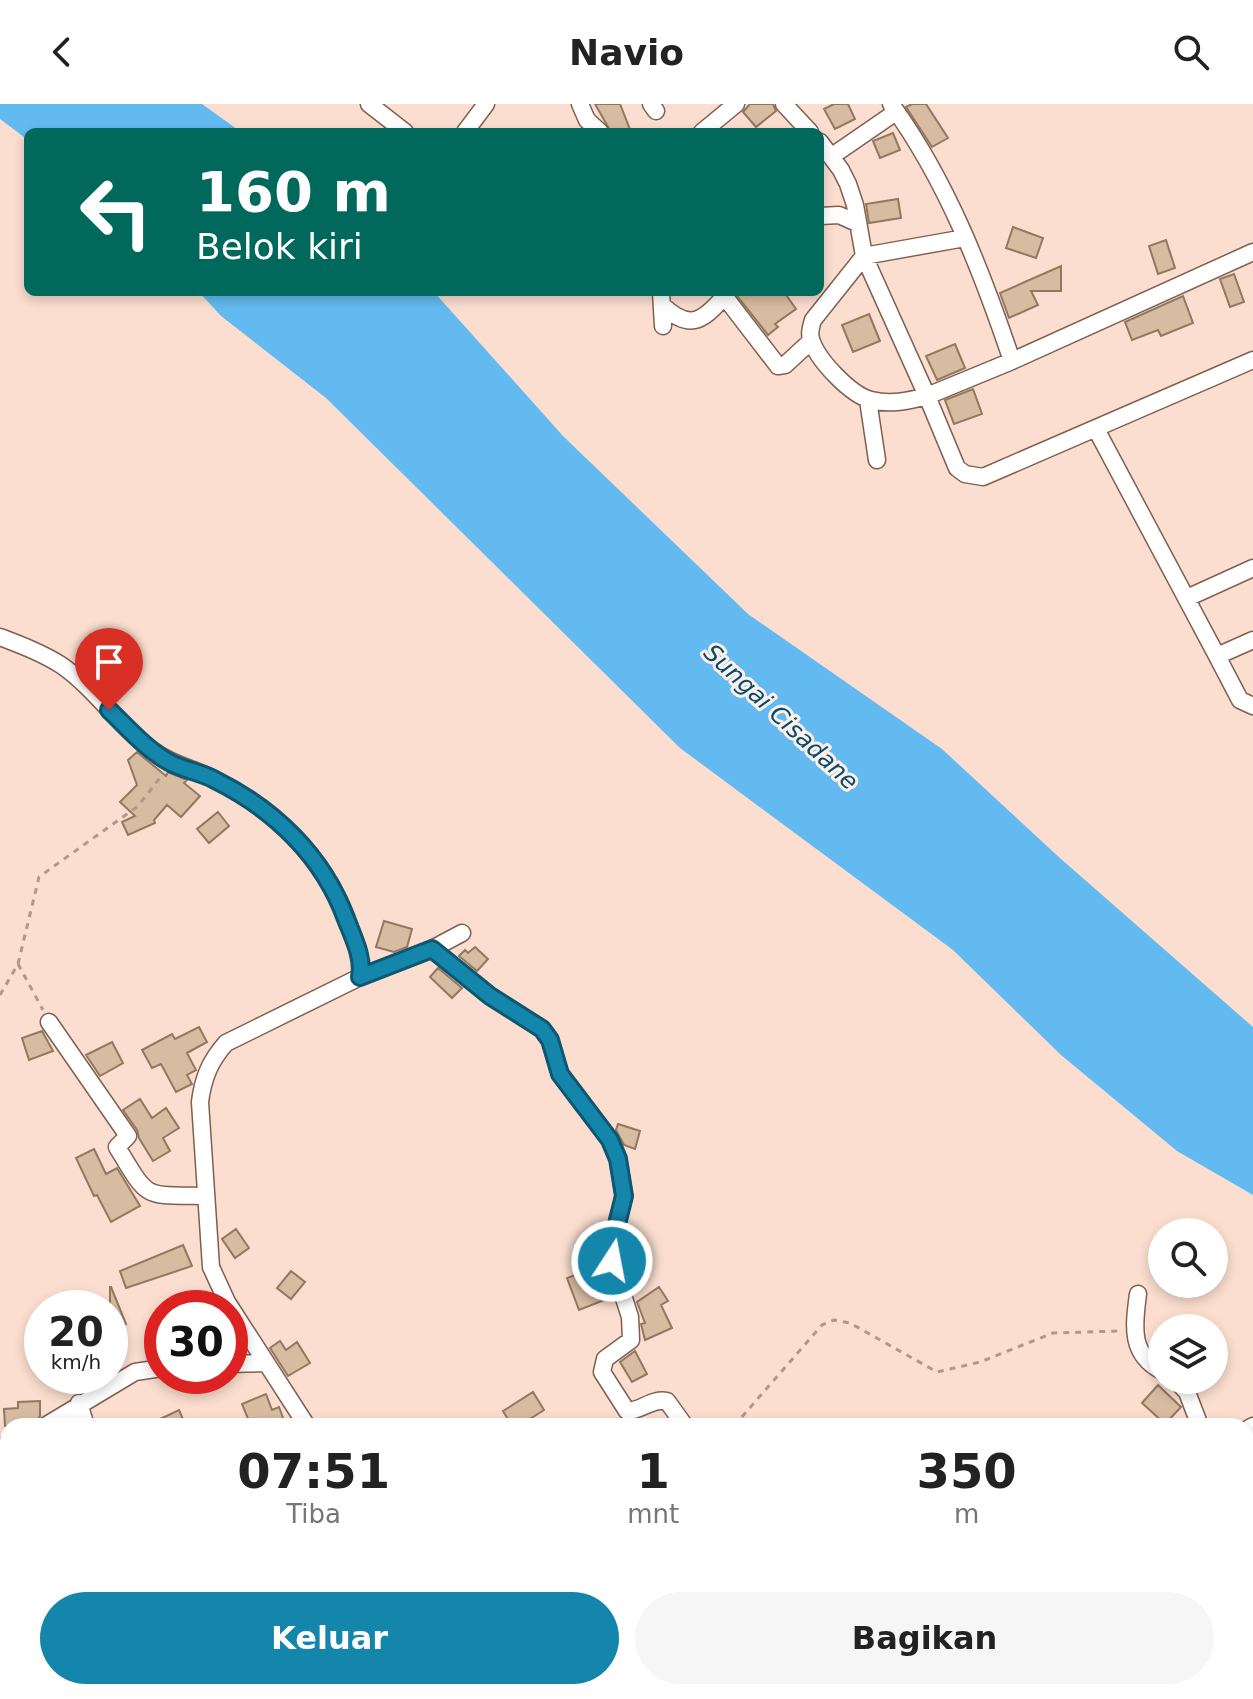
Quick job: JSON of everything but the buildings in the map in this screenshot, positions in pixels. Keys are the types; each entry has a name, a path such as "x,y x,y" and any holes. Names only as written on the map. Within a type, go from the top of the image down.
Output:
{"street":[{"path":"369,104 400,128"},
{"path":"468,128 486,104"},
{"path":"580,104 587,120 596,128"},
{"path":"784,104 806,128"},
{"path":"709,128 725,107"},
{"path":"832,156 894,108 947,195 1012,361"},
{"path":"824,147 848,184 864,256 957,468 975,477 983,477 1253,360"},
{"path":"824,216 839,215 857,223"},
{"path":"965,238 864,256 813,320 811,341 829,369 868,400 890,403 927,396 1253,252"},
{"path":"662,299 677,319 697,321 707,316 721,296 778,366 785,365 811,341"},
{"path":"662,299 663,326"},
{"path":"868,400 877,460"},
{"path":"1096,429 1240,700 1253,706"},
{"path":"1187,598 1253,568"},
{"path":"0,637 62,666 145,745 171,763 213,779 265,809 308,851 339,899 359,955 362,967 360,977"},
{"path":"1217,656 1253,640"},
{"path":"302,1418 227,1302 211,1267 200,1102 202,1084 212,1060 226,1043 360,977 432,949 462,933"},
{"path":"432,949 490,996 542,1029 550,1040 560,1074 610,1140 618,1159 624,1196 612,1244 612,1261 632,1330 631,1340 625,1347 605,1359 602,1372 627,1411 635,1411 659,1400 667,1401 679,1418"},
{"path":"49,1022 128,1136 117,1147 142,1188 151,1194 205,1196"},
{"path":"1138,1294 1133,1330 1136,1345 1148,1359"},
{"path":"248,1364 266,1363"},
{"path":"57,1418 135,1372 144,1371"},
{"path":"1188,1394 1197,1418"},
{"path":"79,1403 84,1418"}],"path":[{"path":"0,995 18,964 39,877 138,806 171,763"},
{"path":"18,964 49,1022"},
{"path":"741,1418 822,1325 834,1320 850,1323 937,1372 980,1362 1053,1333 1133,1330"}],"water":[{"path":"0,104 202,104 235,128 24,128 24,137 0,119"},
{"name":"Sungai Cisadane","path":"203,296 438,296 563,436 748,614 942,749 1061,859 1253,1027 1253,1195 1177,1151 1061,1055 953,950 680,748 326,398 221,316"}],"route":[{"path":"109,710 145,745 171,763 213,779 265,809 308,851 339,899 359,955 362,967 360,977 432,949 464,978 542,1029 550,1040 560,1074 610,1140 618,1159 624,1202 612,1244 612,1261"}]}
